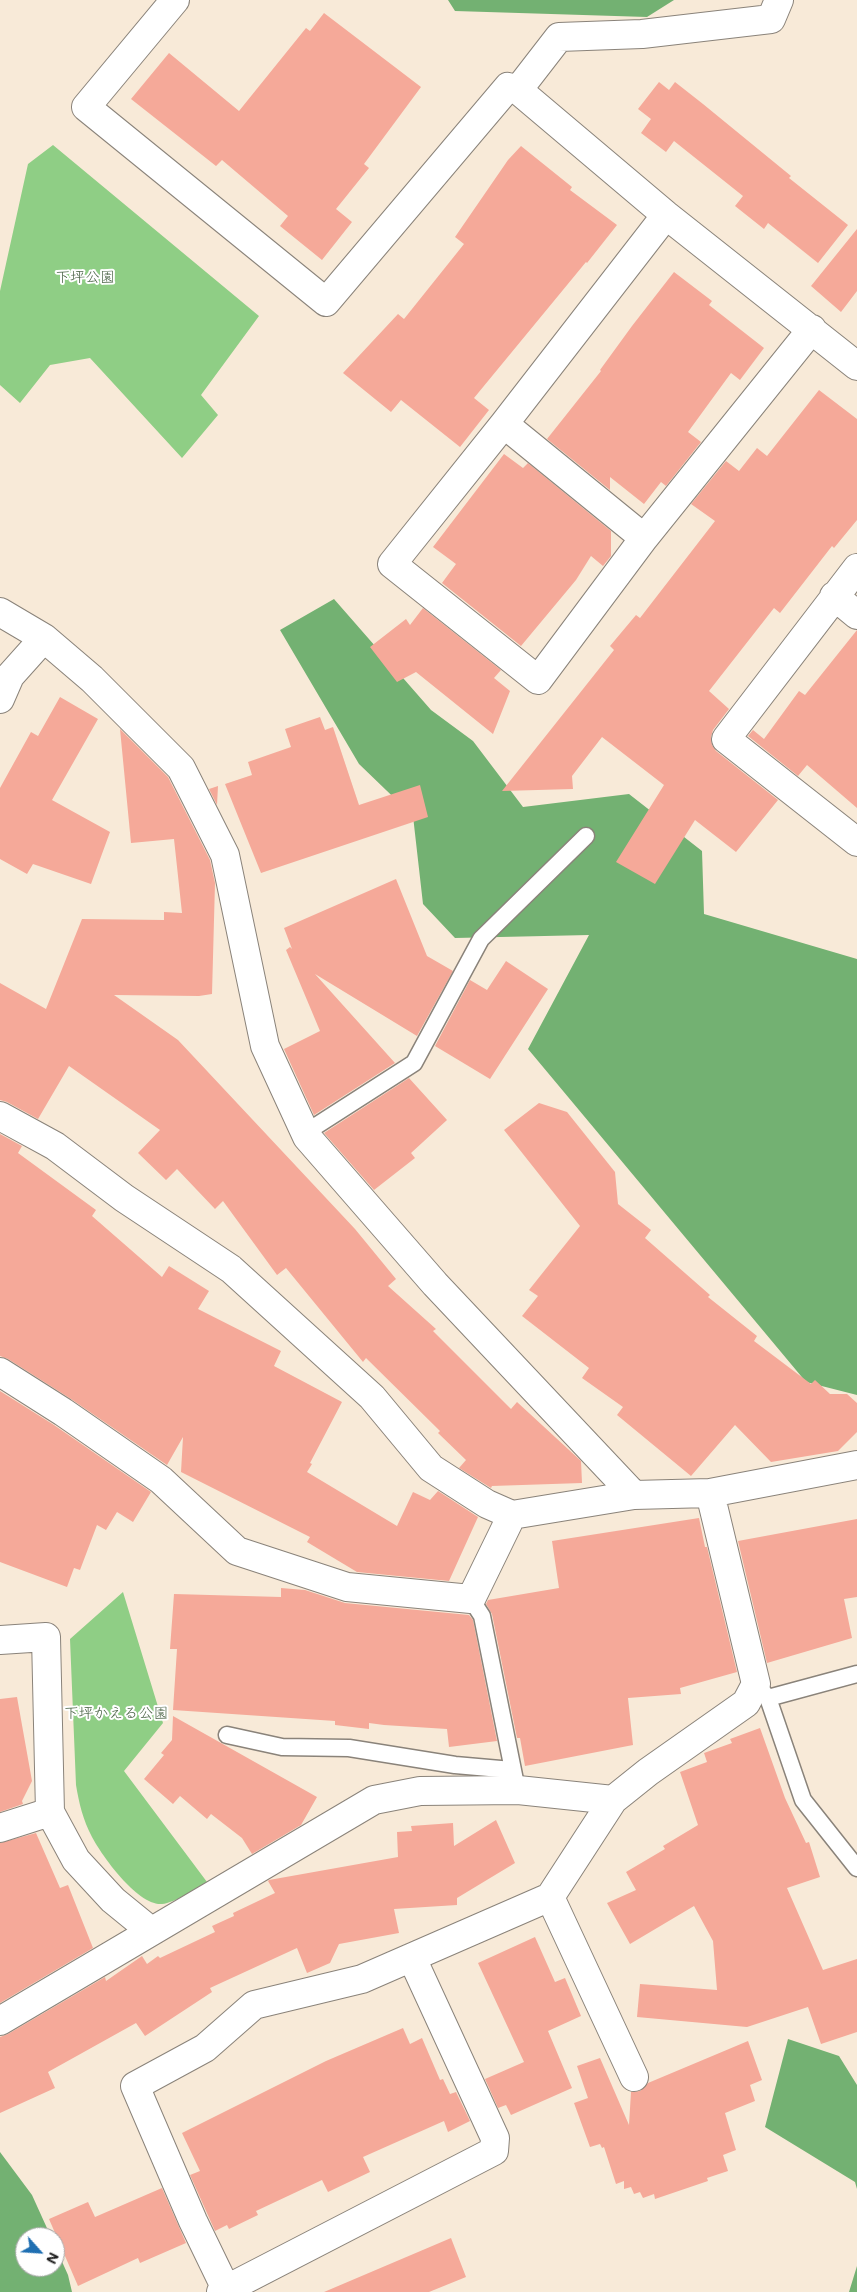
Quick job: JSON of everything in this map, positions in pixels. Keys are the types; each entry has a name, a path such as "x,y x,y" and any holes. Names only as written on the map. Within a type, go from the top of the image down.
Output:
{"street":[{"path":"175,0 86,107 326,302 508,87 518,90 666,215 857,366"},
{"path":"518,90 559,37 642,34 771,19 779,0"},
{"path":"666,215 504,424 392,564 538,680 644,538 812,329"},
{"path":"504,424 644,538"},
{"path":"857,568 726,739 857,842"},
{"path":"834,596 857,615"},
{"path":"0,612 44,638 92,679 181,768 225,855 265,1046 305,1133 434,1284 634,1495"},
{"path":"0,699 10,676 44,638"},
{"path":"0,1116 55,1146 124,1198 231,1269 372,1397 431,1468 487,1504 512,1515 634,1495 710,1493 857,1465"},
{"path":"0,1372 63,1412 161,1480 237,1551 346,1587 471,1599 512,1515"},
{"path":"412,1958 495,2138 494,2151 224,2291 135,2086 205,2048 254,2005 362,1979 550,1896 613,1800 648,1772 762,1691 710,1493"},
{"path":"0,1640 46,1637 50,1812 76,1860 113,1900 151,1931"},
{"path":"0,2021 374,1800 420,1791 515,1780 613,1800"},
{"path":"0,1828 50,1812"},
{"path":"550,1896 634,2076"}],"lane":[{"path":"305,1133 414,1063 481,939 586,836"},
{"path":"228,1735 282,1747 349,1748 456,1765 515,1780 482,1616 471,1599"},
{"path":"857,1674 762,1691 803,1800 857,1868"}],"green space":[{"path":"448,0 674,0 647,17 455,11"},
{"name":"下坪公園","path":"53,145 259,316 201,395 218,415 182,458 90,358 50,365 20,403 0,385 0,291 28,164"},
{"path":"334,599 431,710 473,741 523,807 629,794 702,851 704,914 857,959 857,1395 806,1382 528,1049 589,935 455,938 423,904 413,816 359,764 280,630"},
{"name":"下坪かえる公園","path":"123,1592 163,1723 124,1771 207,1882 179,1898 162,1904 142,1897 132,1889 104,1856 86,1824 76,1785 70,1639"},
{"path":"788,2039 839,2056 857,2085 857,2189 855,2182 765,2127"},
{"path":"0,2152 32,2195 46,2227 15,2227 15,2277 65,2277 65,2268 72,2292 0,2292"},
{"path":"857,2266 857,2292 849,2292"}],"building":[{"path":"324,13 421,87 364,164 369,168 336,209 352,222 322,260 280,226 288,216 222,160 216,166 131,99 169,53 239,111 306,28 310,31"},
{"path":"659,82 669,90 675,82 848,225 818,263 768,223 764,229 735,206 743,196 674,141 666,152 641,133 651,119 638,109"},
{"path":"521,146 572,187 570,190 617,225 474,398 489,410 460,447 401,400 391,412 343,373 398,314 404,319 464,244 455,237 508,160"},
{"path":"857,229 857,291 841,312 811,286"},
{"path":"674,272 712,301 709,305 764,348 740,380 731,373 688,432 701,442 666,486 661,482 644,504 610,477 610,490 547,439 601,371 632,326"},
{"path":"819,390 857,419 857,520 834,548 832,546 780,613 774,608 709,691 729,709 713,730 711,737 712,745 716,751 778,800 736,852 695,820 655,884 616,862 664,785 602,737 572,776 573,789 502,791 614,650 610,646 636,615 640,618 715,521 691,504 726,461 739,471 757,448 767,456"},
{"path":"504,454 523,468 528,463 611,531 611,556 603,566 591,556 576,580 521,646 442,583 456,564 433,547"},
{"path":"423,608 501,670 494,678 510,691 493,734 416,672 397,682 370,647 406,619 410,625"},
{"path":"857,630 857,808 807,765 798,776 748,736 753,730 764,739 799,691 805,695"},
{"path":"60,697 98,719 52,800 110,832 91,884 33,864 27,874 0,859 0,788 31,732 38,736"},
{"path":"320,717 325,730 333,727 359,805 420,785 428,817 261,873 225,784 252,775 248,762 291,747 285,729"},
{"path":"120,729 168,777 210,860 215,883 212,994 199,996 114,995 178,1040 355,1229 396,1279 388,1286 436,1329 433,1331 511,1409 517,1402 581,1461 582,1483 492,1486 491,1488 459,1468 466,1460 438,1433 440,1431 366,1358 363,1362 286,1268 277,1275 223,1201 215,1209 177,1169 166,1180 138,1153 160,1130 69,1066 38,1119 0,1100 0,983 46,1009 82,919 164,920 164,912 182,913 174,839 131,843"},
{"path":"218,786 217,805 209,789"},
{"path":"396,879 427,956 453,971 417,1036 315,974 395,1063 314,1115 284,1049 320,1031 286,950 290,947 292,949 284,928"},
{"path":"506,961 548,989 490,1079 435,1046 470,980 487,990"},
{"path":"409,1078 447,1120 411,1153 415,1158 374,1190 324,1133"},
{"path":"539,1103 567,1112 615,1172 618,1204 651,1230 645,1238 710,1295 708,1297 757,1336 754,1341 811,1384 815,1380 830,1394 847,1394 857,1403 857,1432 838,1451 771,1462 735,1425 691,1476 617,1415 623,1407 582,1378 589,1368 522,1316 538,1296 529,1290 580,1226 504,1130"},
{"path":"0,1134 22,1146 18,1153 96,1210 92,1216 162,1277 169,1266 209,1291 198,1309 281,1351 274,1366 342,1402 307,1472 397,1526 413,1492 430,1500 438,1491 478,1517 449,1581 357,1572 307,1542 310,1537 181,1472 183,1437 167,1465 71,1399 8,1359 0,1356"},
{"path":"0,1391 54,1425 151,1492 133,1522 117,1512 106,1530 97,1525 80,1570 74,1568 67,1587 0,1562"},
{"path":"699,1518 737,1672 680,1688 681,1694 628,1698 633,1745 525,1766 520,1738 517,1738 492,1614 486,1604 488,1600 559,1588 552,1541"},
{"path":"857,1519 857,1597 844,1599 852,1638 767,1663 738,1541"},
{"path":"281,1588 305,1590 345,1603 469,1615 473,1620 497,1741 449,1747 447,1729 369,1723 369,1729 335,1725 335,1721 173,1710 177,1649 170,1649 174,1594 281,1597"},
{"path":"17,1697 32,1781 22,1801 23,1804 0,1812 0,1699"},
{"path":"173,1716 317,1797 301,1825 252,1854 242,1838 211,1814 207,1819 180,1796 173,1804 144,1779 164,1755 161,1753 172,1740"},
{"path":"760,1728 785,1798 806,1843 809,1842 820,1877 787,1888 823,1970 857,1959 857,2032 821,2044 808,2007 747,2027 637,2017 640,1984 717,1990 713,1941 694,1906 630,1944 607,1903 636,1890 626,1872 665,1849 663,1846 698,1825 680,1772 707,1762 704,1753 732,1743 730,1739"},
{"path":"496,1820 515,1863 457,1898 457,1905 394,1909 399,1933 339,1944 330,1963 307,1973 297,1948 210,1988 212,1992 145,2036 136,2023 48,2072 55,2088 0,2113 0,2037 105,1977 106,1981 142,1956 147,1964 158,1956 160,1958 215,1932 212,1926 234,1916 233,1913 275,1893 269,1880 398,1857 397,1832 412,1831 411,1826 453,1823 454,1846"},
{"path":"36,1833 60,1888 68,1885 93,1948 0,2003 0,1843"},
{"path":"535,1937 555,1982 565,1978 581,2016 548,2031 572,2088 511,2115 506,2105 498,2108 485,2079 524,2062 478,1963"},
{"path":"403,2028 410,2044 422,2038 440,2080 443,2079 450,2094 456,2092 470,2121 448,2132 444,2121 363,2157 370,2172 328,2192 322,2180 256,2211 258,2215 229,2229 227,2225 215,2231 190,2175 200,2171 182,2133 326,2061"},
{"path":"748,2041 762,2080 750,2085 755,2101 725,2113 736,2150 723,2155 728,2171 707,2178 708,2181 655,2199 654,2194 643,2198 640,2192 634,2194 631,2187 624,2189 624,2181 616,2184 604,2147 602,2148 600,2144 590,2147 574,2103 588,2098 577,2066 600,2058 629,2125 631,2092 640,2091 648,2083"},
{"path":"162,2188 186,2243 140,2263 138,2258 78,2286 65,2256 65,2227 52,2227 49,2219 88,2202 95,2217"},
{"path":"451,2238 466,2277 429,2292 324,2292"}]}
